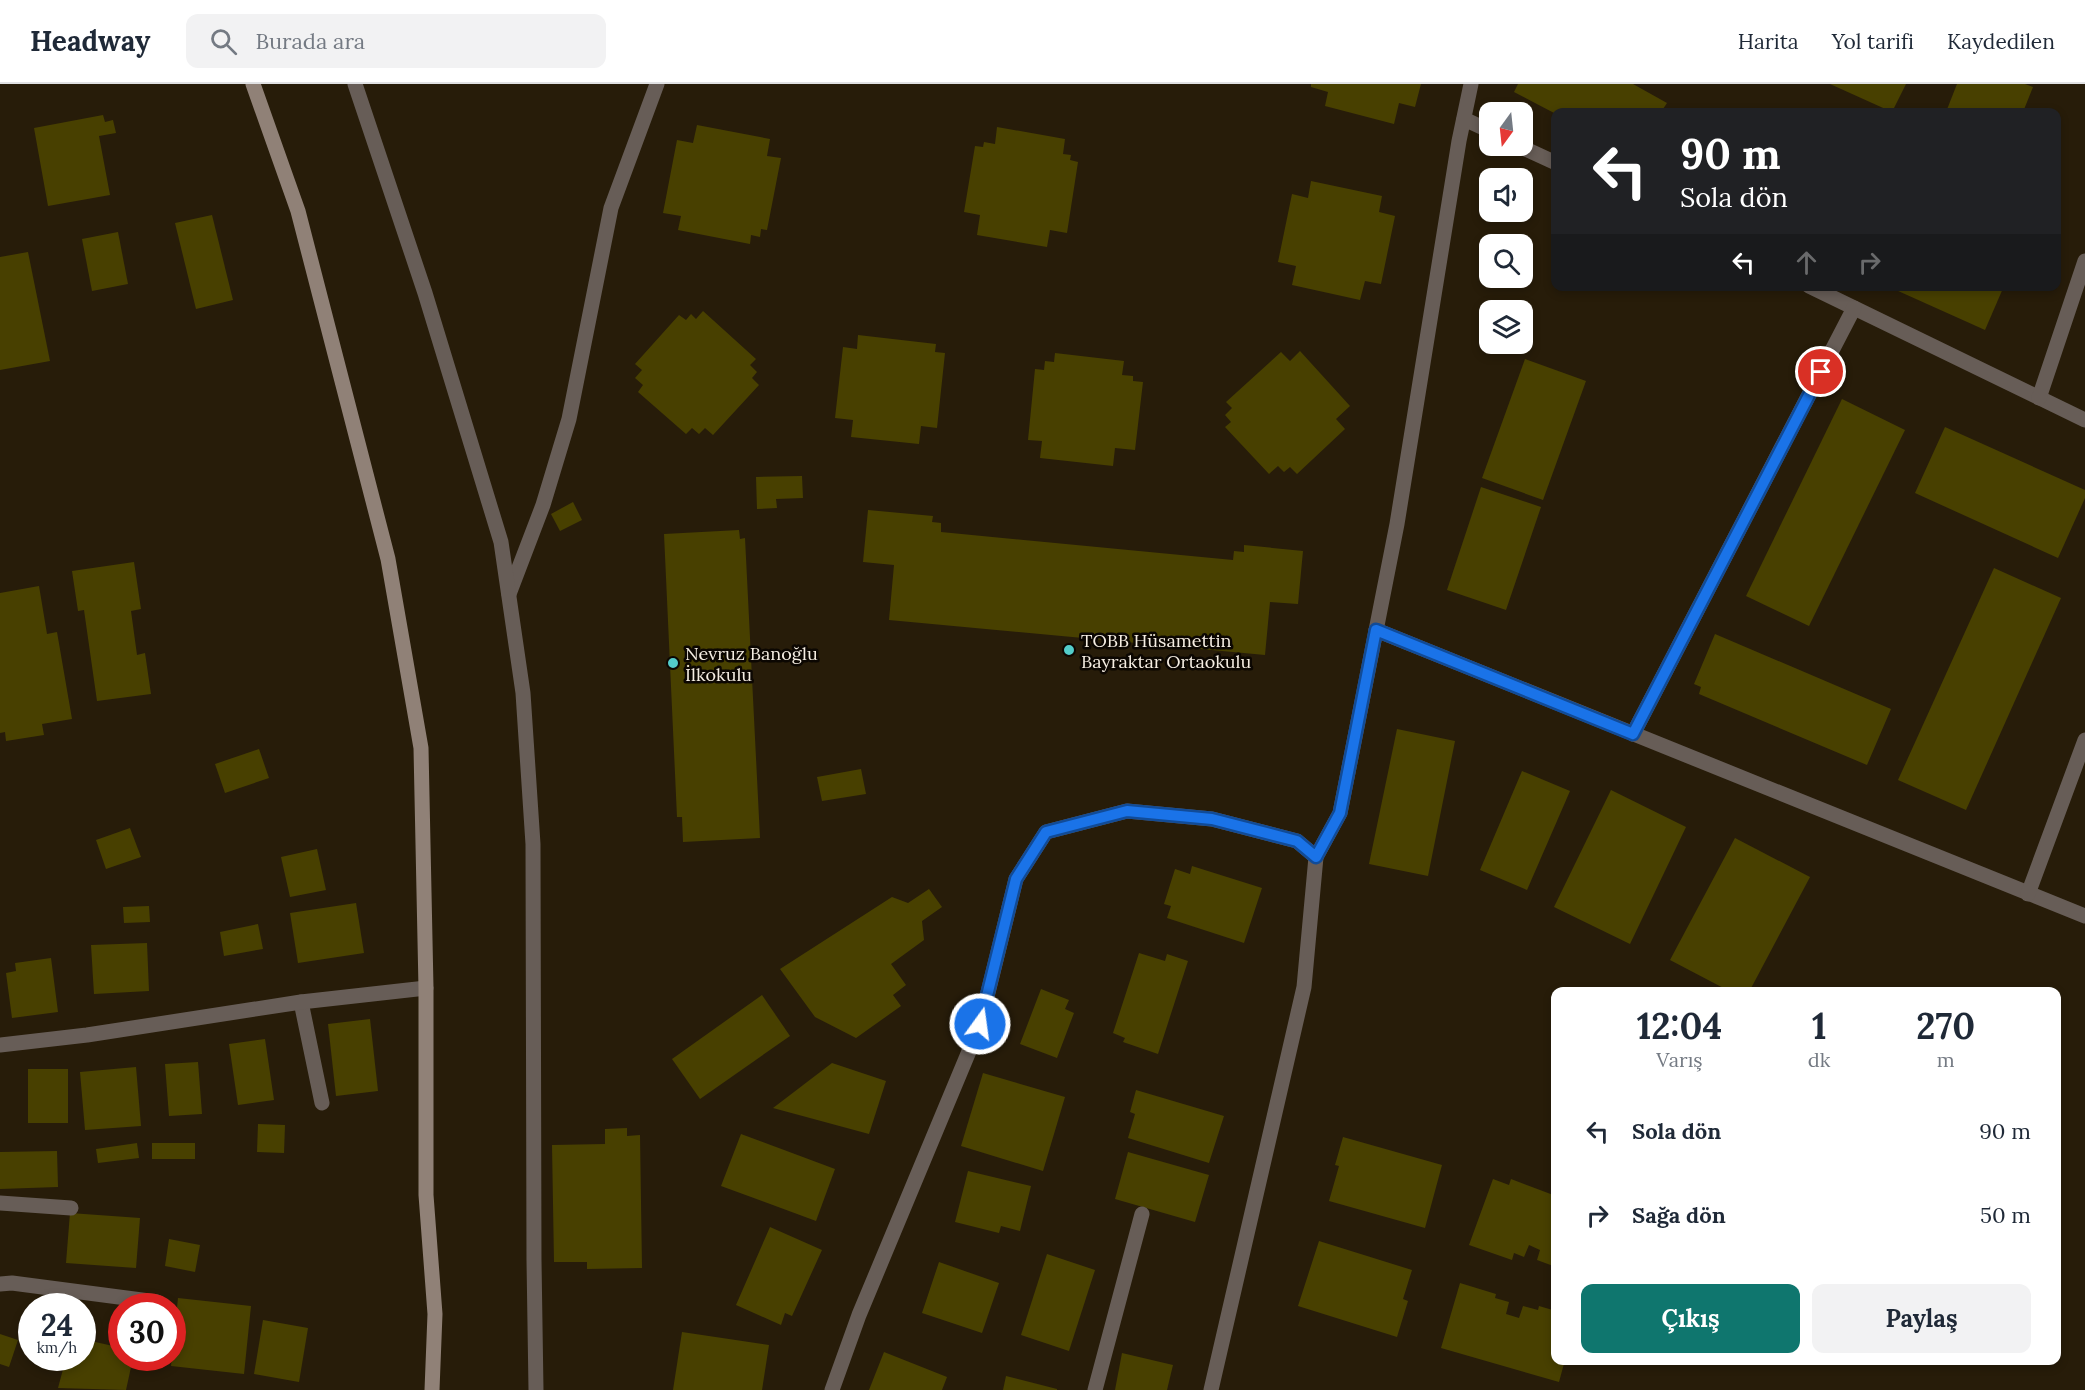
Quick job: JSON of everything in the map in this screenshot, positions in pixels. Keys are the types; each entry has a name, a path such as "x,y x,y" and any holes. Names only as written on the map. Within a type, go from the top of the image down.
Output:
{"main road":[{"path":"253,84 298,211 388,559 421,748 426,988 426,1195 435,1314 432,1390"}],"street":[{"path":"355,84 425,293 501,542 523,693 533,844 536,1390"},
{"path":"508,594 543,505 569,419 611,208 657,84"},
{"path":"1211,1390 1304,987 1316,857 1340,813 1397,524 1471,84"},
{"path":"1464,119 1479,126"},
{"path":"1533,152 1551,161"},
{"path":"2039,398 2085,261"},
{"path":"1819,291 2085,420"},
{"path":"1633,734 1854,308"},
{"path":"1376,630 2085,916"},
{"path":"2028,894 2085,740"},
{"path":"832,1390 859,1315 980,1024 1016,879 1046,832 1127,811 1212,819 1297,841 1316,857"},
{"path":"0,1045 87,1035 301,1002 426,988"},
{"path":"301,1002 322,1103"},
{"path":"0,1203 71,1208"},
{"path":"1095,1390 1142,1214"},
{"path":"0,1284 12,1283 108,1296"}],"building":[{"path":"1311,84 1421,84 1415,107 1399,103 1394,124 1325,106 1328,92 1311,87"},
{"path":"1518,84 1633,84 1667,103 1664,108 1551,108 1551,111 1514,92"},
{"path":"1830,84 1906,84 1894,108 1883,108"},
{"path":"1957,84 2025,84 2033,87 2025,108 1948,108"},
{"path":"103,115 105,122 113,120 116,133 99,136 110,195 48,206 34,128"},
{"path":"697,125 770,139 767,156 781,158 767,230 761,229 760,237 751,235 750,244 678,230 681,216 663,213 677,140 693,143"},
{"path":"997,127 1065,139 1063,154 1071,155 1070,160 1078,162 1067,233 1050,230 1047,247 977,235 980,215 964,212 975,146 983,147 984,142 995,144"},
{"path":"1311,181 1382,196 1379,212 1395,216 1381,284 1365,281 1360,300 1292,285 1296,266 1278,262 1292,194 1308,198"},
{"path":"212,215 233,300 196,309 175,223"},
{"path":"118,232 128,284 92,291 82,239"},
{"path":"28,252 50,361 0,370 0,257"},
{"path":"1898,291 2002,291 1985,330"},
{"path":"703,311 756,359 750,365 757,372 752,378 759,385 713,435 705,428 699,434 692,428 686,434 638,392 643,385 635,378 642,370 635,364 679,315 686,320 691,314 696,319"},
{"path":"858,335 936,344 935,352 945,353 937,428 921,426 919,444 851,437 853,420 835,418 843,347 857,349"},
{"path":"1300,351 1350,406 1336,419 1345,429 1297,474 1290,467 1284,472 1278,466 1269,474 1225,427 1231,422 1225,415 1232,408 1226,402 1281,352 1290,361"},
{"path":"1055,353 1124,361 1122,375 1133,376 1133,381 1143,382 1135,450 1115,448 1113,466 1040,458 1042,441 1028,440 1035,369 1044,370 1045,361 1054,362"},
{"path":"1525,359 1586,381 1543,500 1482,478"},
{"path":"1842,399 1905,430 1809,626 1746,596"},
{"path":"1945,427 2085,490 2085,498 2058,558 1915,493"},
{"path":"802,476 803,498 776,499 777,508 757,509 756,477"},
{"path":"1481,487 1541,507 1506,610 1447,590"},
{"path":"573,502 582,520 560,531 551,514"},
{"path":"868,510 933,516 932,522 941,523 941,532 1233,560 1234,551 1244,552 1244,545 1303,551 1298,604 1270,602 1265,655 889,620 894,565 863,562"},
{"path":"739,530 740,539 745,538 760,838 683,842 682,817 677,817 664,534"},
{"path":"134,562 141,609 131,611 137,655 145,653 151,694 97,701 84,610 78,611 72,571"},
{"path":"1994,568 2061,598 1966,810 1898,780"},
{"path":"39,586 47,634 57,632 72,719 42,724 44,735 6,741 5,732 0,733 0,593"},
{"path":"1715,634 1891,709 1867,765 1699,694 1701,687 1694,684"},
{"path":"1397,729 1455,741 1428,876 1369,864"},
{"path":"259,749 269,778 225,793 215,764"},
{"path":"861,769 866,794 822,801 817,777"},
{"path":"1522,771 1570,791 1527,890 1480,870"},
{"path":"1611,790 1686,827 1630,944 1554,907"},
{"path":"130,828 141,857 106,869 96,840"},
{"path":"1735,838 1810,877 1752,987 1721,987 1670,960"},
{"path":"317,849 326,890 290,897 281,857"},
{"path":"1192,866 1262,888 1244,943 1167,918 1171,906 1164,904 1175,869 1190,874"},
{"path":"929,889 942,907 922,921 924,940 891,964 906,985 893,995 901,1006 856,1038 815,1017 780,969 892,897 908,903"},
{"path":"356,903 364,953 298,963 290,913"},
{"path":"149,906 150,922 124,923 123,907"},
{"path":"258,924 263,949 224,956 220,932"},
{"path":"147,943 149,991 94,994 91,945"},
{"path":"1139,953 1165,961 1167,954 1188,961 1158,1054 1123,1042 1125,1038 1113,1033"},
{"path":"51,958 58,1012 12,1018 6,973 16,971 15,963"},
{"path":"1041,989 1069,1000 1065,1009 1074,1013 1057,1058 1020,1044"},
{"path":"762,995 790,1036 700,1099 672,1059"},
{"path":"370,1019 378,1091 336,1096 328,1024"},
{"path":"265,1039 274,1100 238,1105 229,1044"},
{"path":"198,1062 202,1114 169,1116 165,1064"},
{"path":"832,1063 886,1081 869,1134 773,1108"},
{"path":"136,1067 141,1126 85,1130 80,1072"},
{"path":"28,1069 68,1069 68,1123 28,1123"},
{"path":"983,1073 1065,1097 1043,1171 961,1146"},
{"path":"1136,1090 1224,1116 1209,1163 1128,1138 1135,1114 1130,1112"},
{"path":"258,1124 285,1125 284,1153 257,1152"},
{"path":"627,1128 627,1136 640,1135 642,1268 587,1269 587,1262 554,1262 552,1145 605,1144 605,1129"},
{"path":"741,1134 835,1169 816,1221 721,1186"},
{"path":"1343,1137 1442,1165 1425,1228 1329,1201 1339,1166 1335,1165"},
{"path":"137,1143 139,1158 98,1163 96,1149"},
{"path":"152,1143 195,1143 195,1159 152,1159"},
{"path":"57,1151 58,1187 0,1189 0,1152"},
{"path":"1128,1152 1209,1175 1195,1222 1115,1199"},
{"path":"968,1171 1031,1186 1020,1231 1001,1226 999,1233 955,1222"},
{"path":"1493,1179 1509,1185 1511,1179 1551,1194 1551,1265 1537,1260 1540,1250 1529,1245 1524,1257 1514,1253 1512,1260 1469,1245"},
{"path":"70,1213 140,1218 136,1268 66,1263"},
{"path":"770,1227 822,1250 792,1316 785,1313 781,1325 736,1305"},
{"path":"169,1239 200,1245 195,1272 165,1266"},
{"path":"1319,1241 1412,1270 1403,1299 1408,1301 1397,1337 1298,1306"},
{"path":"1047,1254 1095,1270 1069,1351 1021,1335"},
{"path":"939,1262 999,1283 982,1333 922,1313"},
{"path":"1460,1283 1496,1294 1495,1298 1509,1302 1506,1314 1519,1318 1523,1306 1538,1310 1539,1306 1551,1310 1551,1365 1564,1365 1559,1382 1441,1348"},
{"path":"186,1299 251,1306 244,1374 186,1368"},
{"path":"263,1320 308,1328 299,1382 254,1374"},
{"path":"682,1332 769,1345 762,1390 673,1390"},
{"path":"0,1334 18,1340 9,1367 0,1364"},
{"path":"96,1342 108,1345 108,1371 130,1371 126,1390 58,1388 63,1371 96,1371"},
{"path":"884,1352 947,1377 942,1390 869,1390"},
{"path":"1122,1353 1173,1365 1167,1390 1115,1390"},
{"path":"1006,1376 1057,1389 1057,1390 1003,1390"}],"place":[{"name":"TOBB Hüsamettin Bayraktar Ortaokulu","path":"1069,650"},
{"name":"Nevruz Banoğlu İlkokulu","path":"673,663"}],"route":[{"path":"980,1024 1016,879 1046,832 1127,811 1212,819 1297,841 1316,857 1340,813 1376,630 1633,734 1821,372"}]}
